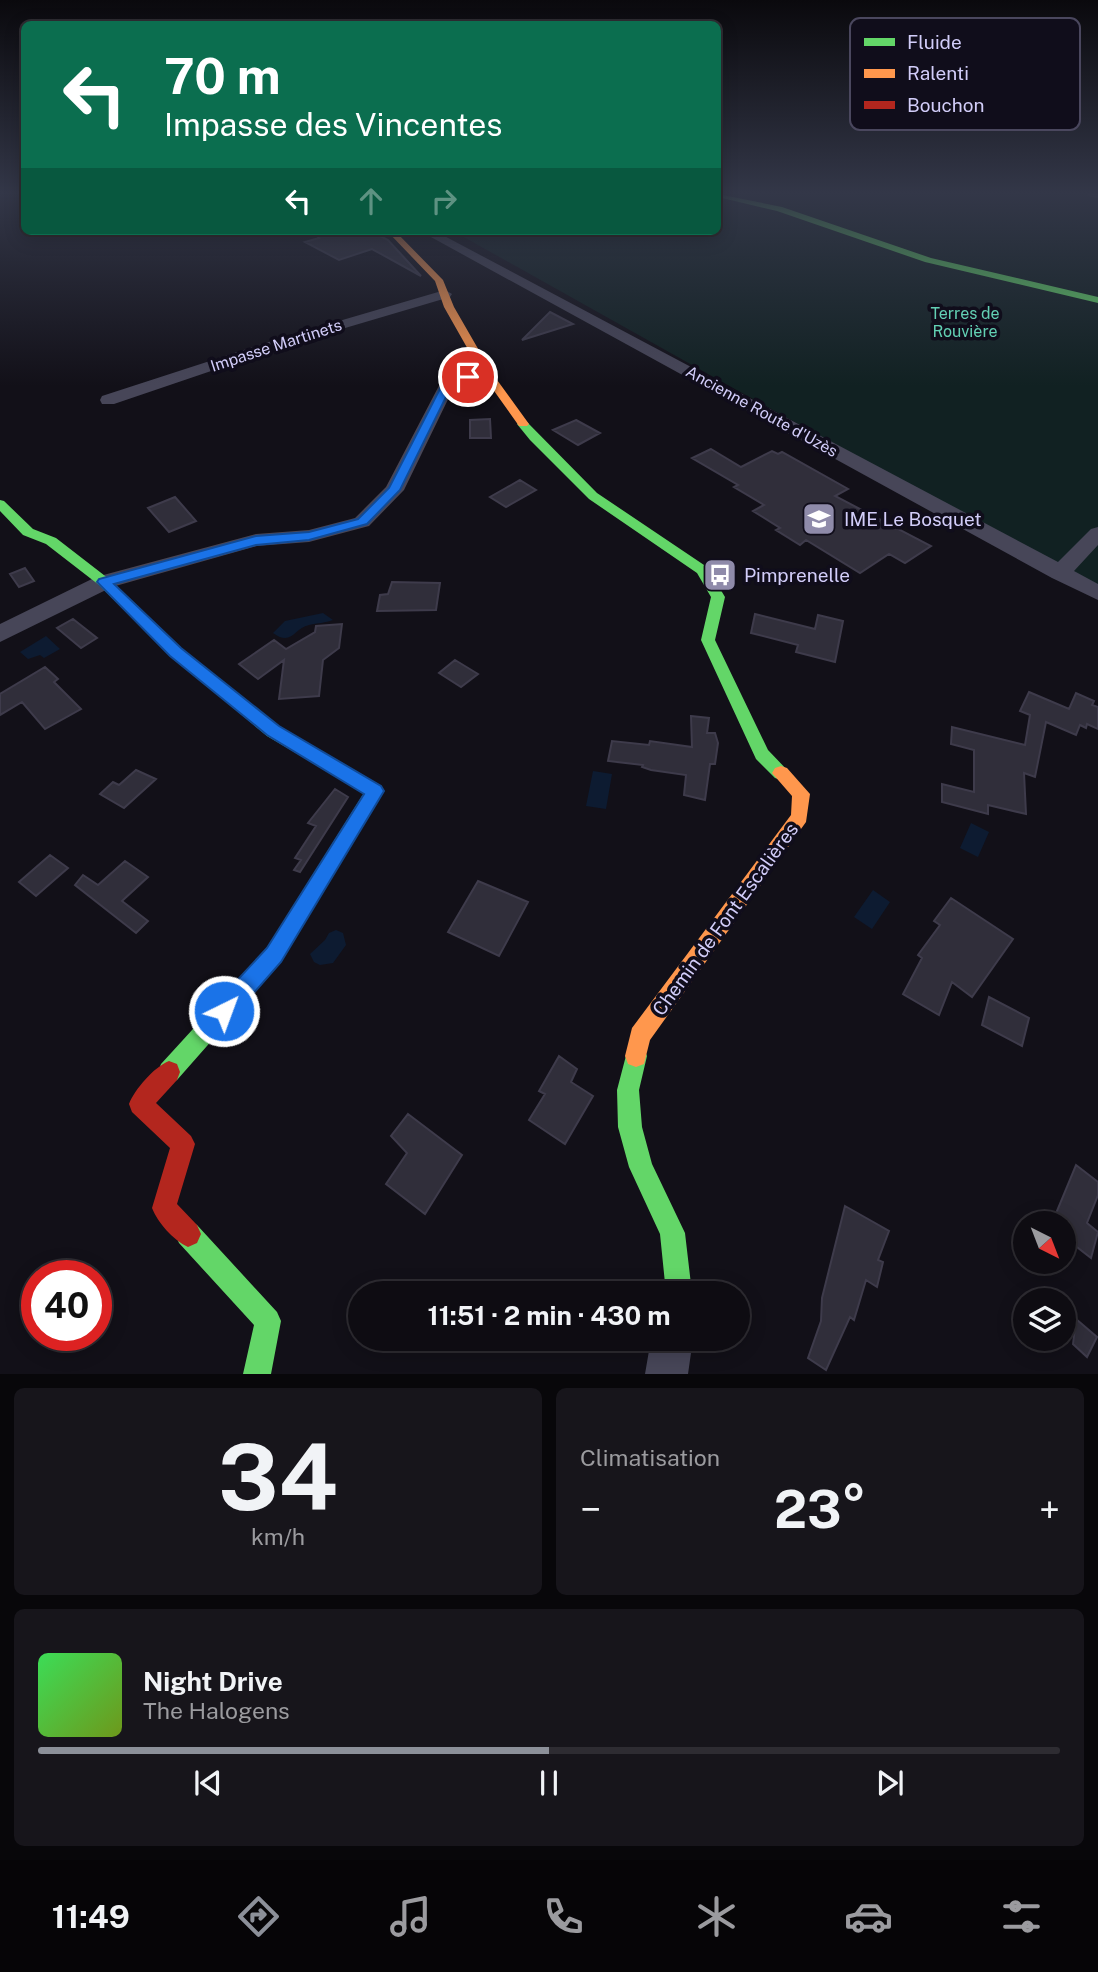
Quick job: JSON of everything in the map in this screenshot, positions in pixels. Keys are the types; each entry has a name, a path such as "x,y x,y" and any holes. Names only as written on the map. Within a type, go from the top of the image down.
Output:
{"street":[{"name":"Chemin de Font Escalières","path":"418,258 439,280 449,307 487,374 534,438 593,496 702,570 718,597 708,640 762,754 801,794 800,817 640,1036 628,1090 630,1128 640,1167 672,1233 678,1281"},
{"name":"Ancienne Route d'Uzès","path":"476,258 1098,593"},
{"path":"923,258 1098,300"},
{"name":"Impasse Martinets","path":"108,400 286,341 445,294"},
{"path":"0,634 104,582 256,540 309,536 362,522 394,490 449,381 487,374"},
{"path":"0,504 28,531 51,541 104,582 176,652 273,731 375,791 274,955 140,1104 183,1144 164,1208 268,1321 257,1374"},
{"path":"1060,573 1098,533"},
{"path":"666,1374 669,1351"}],"green space":[{"name":"Terres de Rouvière","path":"501,258 1098,258 1098,588"}],"water":[{"path":"323,613 333,620 309,625 285,638 273,633 285,621"},
{"path":"46,636 60,649 44,658 40,655 28,659 20,652"},
{"path":"593,771 612,774 606,809 586,806"},
{"path":"971,823 989,832 978,857 960,848"},
{"path":"873,890 890,902 872,929 854,917"},
{"path":"336,930 343,933 346,945 333,963 320,965 314,962 310,954 329,933"}],"building":[{"path":"389,258 405,258 421,276"},
{"path":"550,312 573,324 522,340"},
{"path":"490,419 491,438 470,438 470,420"},
{"path":"576,420 600,433 578,445 553,430"},
{"path":"711,449 741,467 772,451 778,454 782,452 848,489 835,496 931,546 905,563 889,554 860,573 806,540 800,545 776,530 780,528 753,511 764,505 734,487 738,485 692,458"},
{"path":"520,480 536,490 506,507 490,497"},
{"path":"175,497 196,521 169,532 148,508"},
{"path":"25,568 34,581 19,587 10,574"},
{"path":"392,582 440,583 436,610 377,611 380,595 388,594"},
{"path":"755,614 815,629 818,615 843,621 835,662 796,652 798,645 751,633"},
{"path":"73,619 97,638 81,648 57,628"},
{"path":"342,624 339,648 323,660 319,696 279,699 284,660 258,679 239,664 274,640 286,649 315,632 316,626"},
{"path":"455,660 478,674 461,687 439,673"},
{"path":"45,667 58,679 54,682 81,709 45,729 22,702 0,715 0,694"},
{"path":"1029,692 1069,709 1076,693 1094,701 1092,705 1098,707 1098,729 1087,724 1086,728 1080,725 1076,735 1046,722 1035,777 1024,773 1026,814 988,805 988,814 942,802 942,784 974,792 974,750 951,744 952,727 1025,745 1030,715 1020,711"},
{"path":"691,716 709,718 707,733 715,733 718,743 715,764 710,764 705,800 684,795 686,775 651,770 642,767 643,765 608,761 612,741 649,745 650,741 692,747"},
{"path":"136,770 156,779 124,808 100,794 113,782 119,785"},
{"path":"335,789 348,797 300,872 294,870 301,860 295,858 316,826 308,823"},
{"path":"50,855 68,868 36,896 19,882"},
{"path":"125,861 148,877 122,901 148,921 136,933 75,885 83,875 98,885"},
{"path":"478,881 528,902 499,956 448,932"},
{"path":"951,898 1013,939 972,997 952,982 939,1015 903,994 922,958 918,955 940,925 934,921"},
{"path":"989,997 1029,1018 1022,1046 982,1025"},
{"path":"559,1056 577,1069 571,1082 593,1096 565,1144 529,1120 545,1094 539,1091"},
{"path":"408,1114 462,1155 425,1214 386,1184 407,1153 391,1136"},
{"path":"1076,1165 1098,1182 1098,1195 1087,1223 1098,1232 1091,1258 1076,1246 1076,1211 1057,1211"},
{"path":"845,1206 889,1231 878,1260 883,1262 877,1287 866,1280 854,1320 850,1317 826,1370 808,1358 821,1321 822,1298"},
{"path":"1076,1319 1097,1337 1087,1357 1076,1347"}],"traffic: fast":[{"path":"923,258 1098,300"},
{"path":"523,424 593,496 702,570 718,597 708,640 762,754 781,773"},
{"path":"0,504 28,532 51,541 104,582 176,652 273,731 375,791 274,955 169,1072"},
{"path":"636,1056 628,1090 630,1127 641,1167 672,1233 678,1281"},
{"path":"188,1234 268,1321 257,1374"}],"traffic: slow":[{"path":"418,258 439,280 449,307 487,374 523,424"},
{"path":"636,1056 640,1036 800,817 801,794 781,773"}],"traffic: jam":[{"path":"169,1072 140,1104 183,1144 164,1208 188,1234"}],"place":[{"name":"IME Le Bosquet","path":"819,519"},
{"name":"Pimprenelle","path":"720,575"}],"route":[{"path":"224,1011 274,955 375,791 273,731 176,652 104,582 256,540 309,536 362,522 394,490 449,381 468,377"}]}
